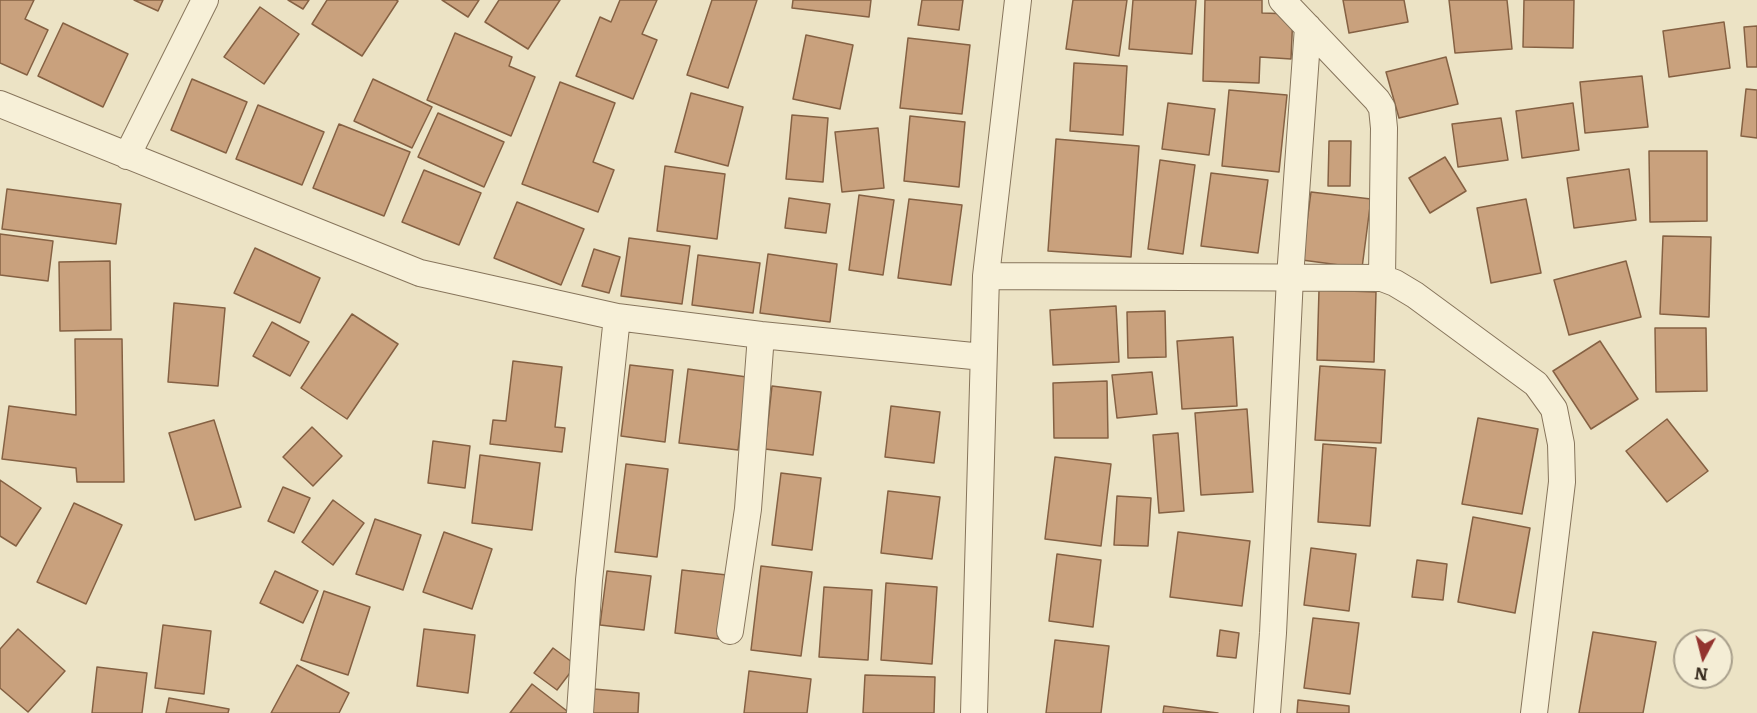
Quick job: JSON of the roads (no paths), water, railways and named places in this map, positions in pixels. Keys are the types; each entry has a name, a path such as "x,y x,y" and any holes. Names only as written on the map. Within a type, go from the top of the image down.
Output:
{"street":[{"path":"127,156 205,0"},
{"path":"974,713 986,276 1018,0"},
{"path":"1282,0 1382,108 1384,128 1382,278"},
{"path":"1267,713 1290,277 1308,27"},
{"path":"0,104 420,273 617,316 761,335 983,357"},
{"path":"986,276 1382,278 1415,295 1536,384 1554,409 1561,444 1562,482 1534,713"},
{"path":"580,713 589,580 617,316"},
{"path":"730,631 748,509 761,335"}]}
